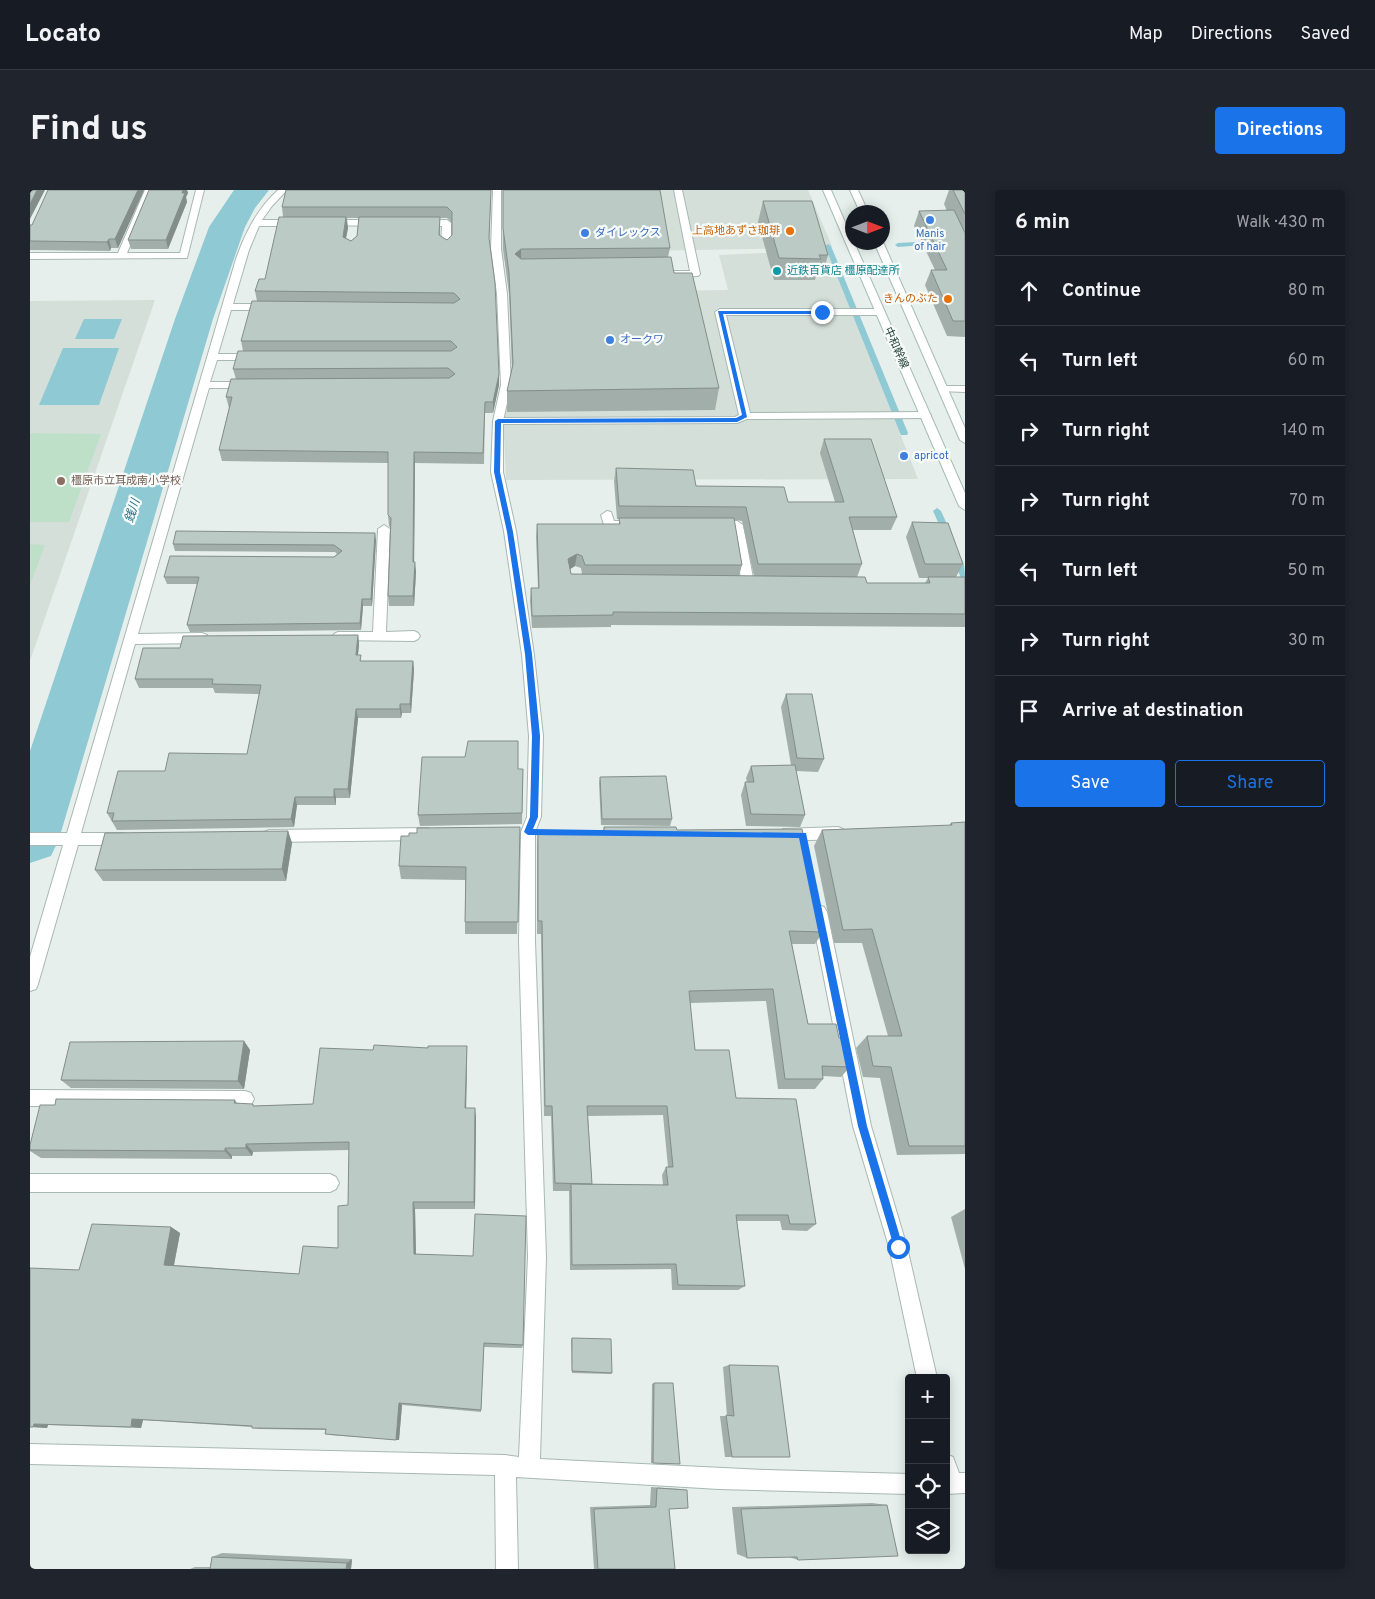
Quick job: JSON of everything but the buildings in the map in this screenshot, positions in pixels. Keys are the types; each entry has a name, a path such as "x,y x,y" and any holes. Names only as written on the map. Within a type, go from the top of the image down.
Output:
{"street":[{"path":"122,256 149,190"},
{"path":"30,256 184,256 200,190"},
{"path":"30,984 74,840 131,639 160,557 212,357 248,238 276,195 283,190"},
{"path":"498,190 496,249 502,294 506,385 498,421 497,472 510,532 528,654 536,736 534,817 523,832 537,1257 529,1469"},
{"path":"666,274 695,274 678,190"},
{"name":"中和幹線","path":"827,190 965,506"},
{"path":"854,190 861,205"},
{"path":"256,223 310,223 354,227 392,223"},
{"path":"410,223 447,223 446,246"},
{"name":"中和幹線","path":"882,250 965,440"},
{"path":"227,307 286,308"},
{"path":"745,416 720,312 880,312"},
{"path":"212,357 262,357"},
{"path":"205,385 263,384"},
{"path":"943,389 965,389"},
{"path":"498,421 737,420 745,416 926,415"},
{"path":"607,515 609,525 638,525"},
{"path":"707,525 737,525 748,583"},
{"path":"379,637 384,529"},
{"path":"330,637 414,636"},
{"path":"131,639 211,638"},
{"path":"523,832 547,832"},
{"path":"773,835 850,833"},
{"path":"251,837 439,834"},
{"path":"803,835 807,854"},
{"path":"30,839 133,838"},
{"path":"815,893 862,1126 898,1247 926,1374"},
{"path":"30,1098 245,1099"},
{"path":"30,1183 330,1183"},
{"path":"30,1454 505,1465 529,1469 812,1483 905,1484"},
{"path":"505,1465 507,1569"}],"shaded area":[{"path":"501,190 808,190 832,246 809,245 804,248 538,253 501,261"},
{"path":"827,249 918,479 506,480 503,413 512,393 510,293 728,290 719,255 810,251"},
{"name":"橿原市立耳成南小学校","path":"155,300 30,661 30,301"}],"green space":[{"path":"30,433 101,434 69,522 30,522"},
{"path":"30,544 45,545 30,585"}],"water":[{"path":"84,319 122,319 114,339 75,339"},
{"path":"63,348 119,348 99,405 39,405"}],"waterway":[{"name":"銭川","path":"30,839 194,319 227,227 240,204 252,190"},
{"path":"898,245 934,243"},
{"path":"828,246 904,433"},
{"path":"937,511 947,533"},
{"path":"956,556 965,578"}],"place":[{"name":"Manis of hair","path":"930,220"},
{"name":"上高地あずさ珈琲","path":"790,231"},
{"name":"ダイレックス","path":"585,233"},
{"name":"近鉄百貨店 橿原配達所","path":"777,271"},
{"name":"きんのぶた","path":"948,299"},
{"name":"オークワ","path":"610,340"},
{"name":"apricot","path":"904,456"},
{"name":"橿原市立耳成南小学校","path":"61,481"}],"route":[{"path":"822,312 720,312 745,416 737,420 498,421 497,472 510,532 528,654 536,736 534,817 528,832 803,835 862,1126 898,1247"}]}
